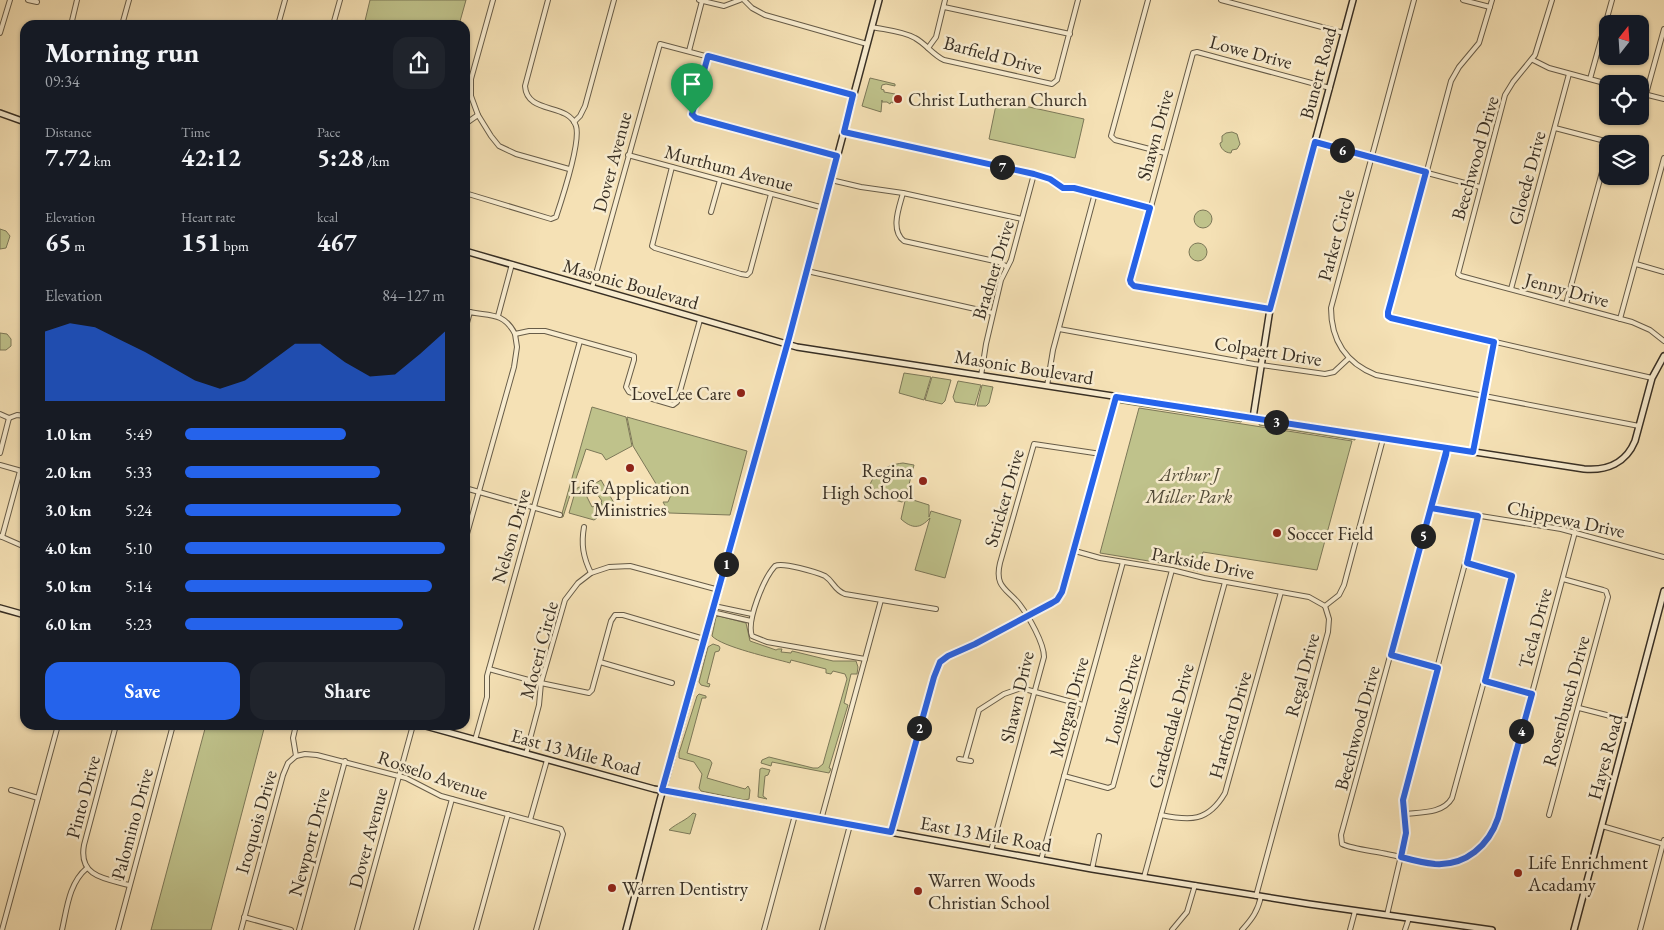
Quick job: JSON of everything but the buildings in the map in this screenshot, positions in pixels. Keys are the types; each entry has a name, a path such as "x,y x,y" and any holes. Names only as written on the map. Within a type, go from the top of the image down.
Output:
{"street":[{"path":"0,33 10,0"},
{"path":"28,0 37,2"},
{"path":"72,20 78,0"},
{"path":"123,20 129,0"},
{"path":"279,20 284,0"},
{"path":"334,20 340,0"},
{"path":"493,0 471,79 471,96 478,115 495,142 505,150 569,169"},
{"path":"470,195 551,219 555,218 577,138 576,127 574,122 564,114 534,103 528,97 525,90 526,78 548,0"},
{"path":"574,122 580,116 585,106 614,0"},
{"path":"740,0 724,6 700,0 689,51 853,95"},
{"path":"744,0 752,8 764,15 867,44"},
{"path":"626,930 662,790 787,345 879,0"},
{"path":"928,48 936,38 945,0"},
{"path":"944,7 1070,34 1078,0"},
{"path":"1148,0 1112,138 1165,153"},
{"path":"1221,0 1344,34"},
{"name":"Bunert Road","path":"1253,418 1270,309 1353,0"},
{"name":"Parker Circle","path":"1349,358 1333,329 1331,308 1414,0"},
{"path":"1463,0 1490,7"},
{"path":"1492,0 1479,43 1459,67 1451,82 1388,316 1652,378"},
{"name":"Beechwood Drive","path":"1458,274 1505,95 1513,82 1533,60 1538,50 1552,0"},
{"path":"1590,79 1612,0"},
{"name":"Barfield Drive","path":"872,26 910,36 928,48 933,54 948,61 1049,84 1055,83 1070,34"},
{"path":"1649,83 1664,29"},
{"name":"Dover Avenue","path":"592,288 660,44 689,51"},
{"name":"Lowe Drive","path":"1194,53 1197,52 1330,88"},
{"name":"Shawn Drive","path":"1194,53 1130,280 1134,286 1270,309"},
{"path":"708,56 692,116 837,156"},
{"path":"1533,60 1549,68 1599,82"},
{"name":"Gloede Drive","path":"1511,289 1569,74"},
{"path":"1649,95 1664,99"},
{"path":"0,113 20,120"},
{"path":"470,121 478,115"},
{"path":"1555,128 1599,139"},
{"path":"844,132 1034,174 1050,179 1063,188 1074,188 1150,208"},
{"path":"1315,142 1480,187"},
{"name":"Murthum Avenue","path":"628,155 824,208"},
{"path":"1620,319 1664,158"},
{"path":"672,166 652,246 741,274 747,275 751,269 771,194"},
{"name":"Bradner Drive","path":"980,376 1001,280 1011,260 1034,174"},
{"path":"711,212 720,180"},
{"path":"831,180 861,187 903,193 1022,219"},
{"path":"1566,304 1599,183"},
{"path":"903,193 896,228 898,236 904,241 999,262 1008,267"},
{"path":"1048,386 1053,350 1095,193"},
{"name":"Masonic Boulevard","path":"470,252 787,345 1584,469 1600,470 1615,464 1627,455 1633,445 1652,378 1664,356"},
{"path":"498,316 512,264"},
{"path":"1636,264 1664,272"},
{"path":"807,271 993,313"},
{"name":"Jenny Drive","path":"1458,274 1645,327 1664,341"},
{"path":"470,311 498,316 507,322 515,334 517,352 470,524"},
{"path":"515,334 541,331 634,356 626,387 628,392 676,404 700,320"},
{"name":"Colpaert Drive","path":"1059,329 1330,374 1349,358 1362,369 1376,375 1639,426"},
{"name":"Nelson Drive","path":"475,740 487,697 486,679 580,341"},
{"path":"1473,452 1494,342"},
{"path":"891,832 937,668 948,656 975,644 1057,600 1060,596 1065,586 1075,551 1116,397"},
{"path":"0,414 9,418 20,415"},
{"path":"0,453 9,418"},
{"path":"1325,606 1339,595 1344,585 1383,439"},
{"name":"Stricker Drive","path":"1027,616 1020,605 1004,590 999,579 998,570 1033,446 1037,444 1101,454"},
{"name":"Beechwood Drive","path":"1340,842 1447,448"},
{"path":"0,464 20,470"},
{"path":"20,480 1,536 20,545"},
{"path":"470,489 560,515"},
{"name":"Chippewa Drive","path":"1431,508 1575,532 1664,557"},
{"path":"1386,915 1406,833 1403,800 1405,788 1467,563 1478,516"},
{"path":"584,527 583,554 591,573"},
{"name":"Tecla Drive","path":"1340,842 1347,847 1431,864 1450,863 1464,859 1486,842 1498,818 1575,532"},
{"name":"Parkside Drive","path":"1075,551 1100,558 1309,597 1325,606"},
{"name":"Morgan Drive","path":"1041,860 1123,562"},
{"path":"1404,814 1437,810 1444,808 1450,802 1455,791 1512,579 1510,575 1467,563"},
{"path":"865,659 755,639 750,632 752,614 768,576 778,564 824,576 839,592 936,609"},
{"name":"Moceri Circle","path":"526,754 539,705 541,683 564,603 573,588 591,573 609,567 634,567 719,590"},
{"name":"Louise Drive","path":"1064,776 1108,788 1113,786 1172,570"},
{"name":"Rosenbusch Drive","path":"1549,816 1608,599 1608,594 1603,590 1563,579"},
{"name":"Gardendale Drive","path":"1144,877 1225,582"},
{"name":"Hayes Road","path":"1574,930 1664,591"},
{"name":"Hartford Drive","path":"1161,815 1180,820 1197,818 1212,810 1225,794 1281,592"},
{"path":"821,820 881,600"},
{"name":"Regal Drive","path":"1242,930 1259,907 1259,896 1328,632 1329,619 1325,606"},
{"path":"0,608 20,614"},
{"path":"713,609 752,614"},
{"path":"713,609 751,621"},
{"path":"489,669 587,693 591,692 612,618 615,615 623,615 704,639"},
{"name":"Shawn Drive","path":"991,851 1035,692 1044,652 1027,616"},
{"path":"1391,655 1438,668"},
{"path":"600,662 672,683"},
{"path":"1485,681 1532,694"},
{"path":"965,760 976,718 982,707 1018,689 1083,706"},
{"path":"1579,708 1630,721"},
{"path":"2,930 57,730"},
{"name":"Pinto Drive","path":"62,930 74,884 80,874 87,868 83,851 115,730"},
{"name":"Palomino Drive","path":"118,930 171,730"},
{"name":"Iroquois Drive","path":"241,930 284,770 288,763 296,756 293,738 295,730"},
{"name":"Dover Avenue","path":"357,930 412,730"},
{"name":"East 13 Mile Road","path":"440,730 634,784 662,790 1092,869 1409,918 1460,928 1492,930"},
{"name":"Rosselo Avenue","path":"296,756 312,754 414,780 434,792 452,799 561,829 563,834 536,930"},
{"path":"959,758 971,761"},
{"path":"530,820 547,760"},
{"name":"Newport Drive","path":"299,930 345,761"},
{"path":"11,790 38,798"},
{"path":"416,930 452,799"},
{"path":"476,930 508,814"},
{"path":"764,930 795,815"},
{"path":"822,930 850,825"},
{"path":"1602,826 1664,842 1640,930"},
{"path":"1092,869 1099,836"},
{"path":"87,868 97,876 129,885"},
{"path":"1172,930 1190,906 1195,885"},
{"path":"1350,930 1355,911"},
{"path":"244,917 291,930"},
{"path":"1406,930 1409,918"}],"green space":[{"path":"370,0 466,0 460,20 365,20"},
{"path":"870,78 895,84 895,86 882,85 881,89 884,92 895,94 893,103 882,102 882,100 881,112 862,106"},
{"path":"997,100 1084,119 1075,158 989,139"},
{"path":"1232,132 1237,134 1240,144 1231,153 1223,150 1220,143 1222,142 1222,136"},
{"path":"1203,210 1209,213 1212,219 1209,225 1203,228 1197,225 1194,219 1197,213"},
{"path":"0,229 6,231 10,236 6,248 0,249"},
{"path":"1198,243 1204,246 1207,252 1204,258 1198,261 1192,258 1189,252 1192,246"},
{"path":"0,333 7,334 11,339 11,346 6,350 0,350"},
{"path":"904,373 931,377 924,400 899,393"},
{"path":"932,377 951,380 945,401 942,404 925,400"},
{"path":"958,381 981,385 975,405 955,402 953,397"},
{"path":"982,385 993,387 989,403 986,406 977,406"},
{"path":"1121,401 1243,420 1241,422 1120,403"},
{"path":"592,407 626,417 632,446 606,460 602,454 586,449 563,517 561,517"},
{"name":"Arthur J Miller Park","path":"1139,408 1352,441 1317,570 1203,552 1198,571 1100,553"},
{"path":"627,417 747,451 730,515 669,513 663,502 668,502 671,495 661,492 633,446"},
{"path":"1260,422 1355,437 1355,440 1259,425"},
{"path":"903,463 914,465 905,500 902,502 868,493 869,486 879,472 890,466"},
{"path":"601,480 614,503 599,511 597,518 594,520 569,513 576,489 579,487 588,488 591,493 586,495 592,507 594,506 595,508 602,505 602,501 595,491 592,492 589,487"},
{"path":"910,499 929,505 929,517 931,511 961,520 945,578 915,570 930,518 919,526 909,525 901,519 905,501"},
{"path":"719,616 746,623 750,641 776,650 782,649 781,652 791,653 792,651 833,661 856,661 858,667 857,674 851,674 844,703 848,705 829,773 772,762 771,766 761,763 762,760 769,757 813,768 818,768 823,764 847,679 845,674 833,671 831,674 826,673 826,669 791,660 790,663 726,644 712,636 716,617"},
{"path":"713,644 720,648 719,651 715,652 707,683 710,684 709,687 701,685 699,682 708,647"},
{"path":"699,694 706,696 706,698 702,698 687,753 710,760 712,763 707,778 745,789 748,786 750,790 749,799 745,800 701,791 699,788 702,774 694,762 679,758"},
{"path":"205,730 264,730 211,930 151,930"},
{"path":"760,769 770,770 768,775 765,776 763,796 767,799 758,797"},
{"path":"693,813 696,814 690,834 669,830 688,818"}],"place":[{"name":"Christ Lutheran Church","path":"898,99"},
{"name":"LoveLee Care","path":"741,393"},
{"name":"Life Application Ministries","path":"630,468"},
{"name":"Regina High School","path":"923,481"},
{"name":"Soccer Field","path":"1277,533"},
{"name":"Life Enrichment Acadamy","path":"1518,873"},
{"name":"Warren Dentistry","path":"612,888"},
{"name":"Warren Woods Christian School","path":"918,891"}],"route":[{"path":"692,114 696,118 837,156 789,338 662,790 891,832 934,677 940,662 952,653 968,648 1052,603 1057,600 1062,592 1075,551 1116,397 1447,448 1446,455 1431,508 1478,516 1467,563 1512,576 1485,681 1532,694 1496,826 1482,846 1464,859 1443,864 1431,864 1401,857 1406,833 1403,809 1405,788 1438,668 1391,655 1447,448 1473,452 1494,342 1389,318 1388,316 1426,172 1315,142 1270,309 1134,286 1130,280 1150,208 1074,188 1063,188 1050,179 1034,174 844,132 853,95 708,56 692,114"}]}
